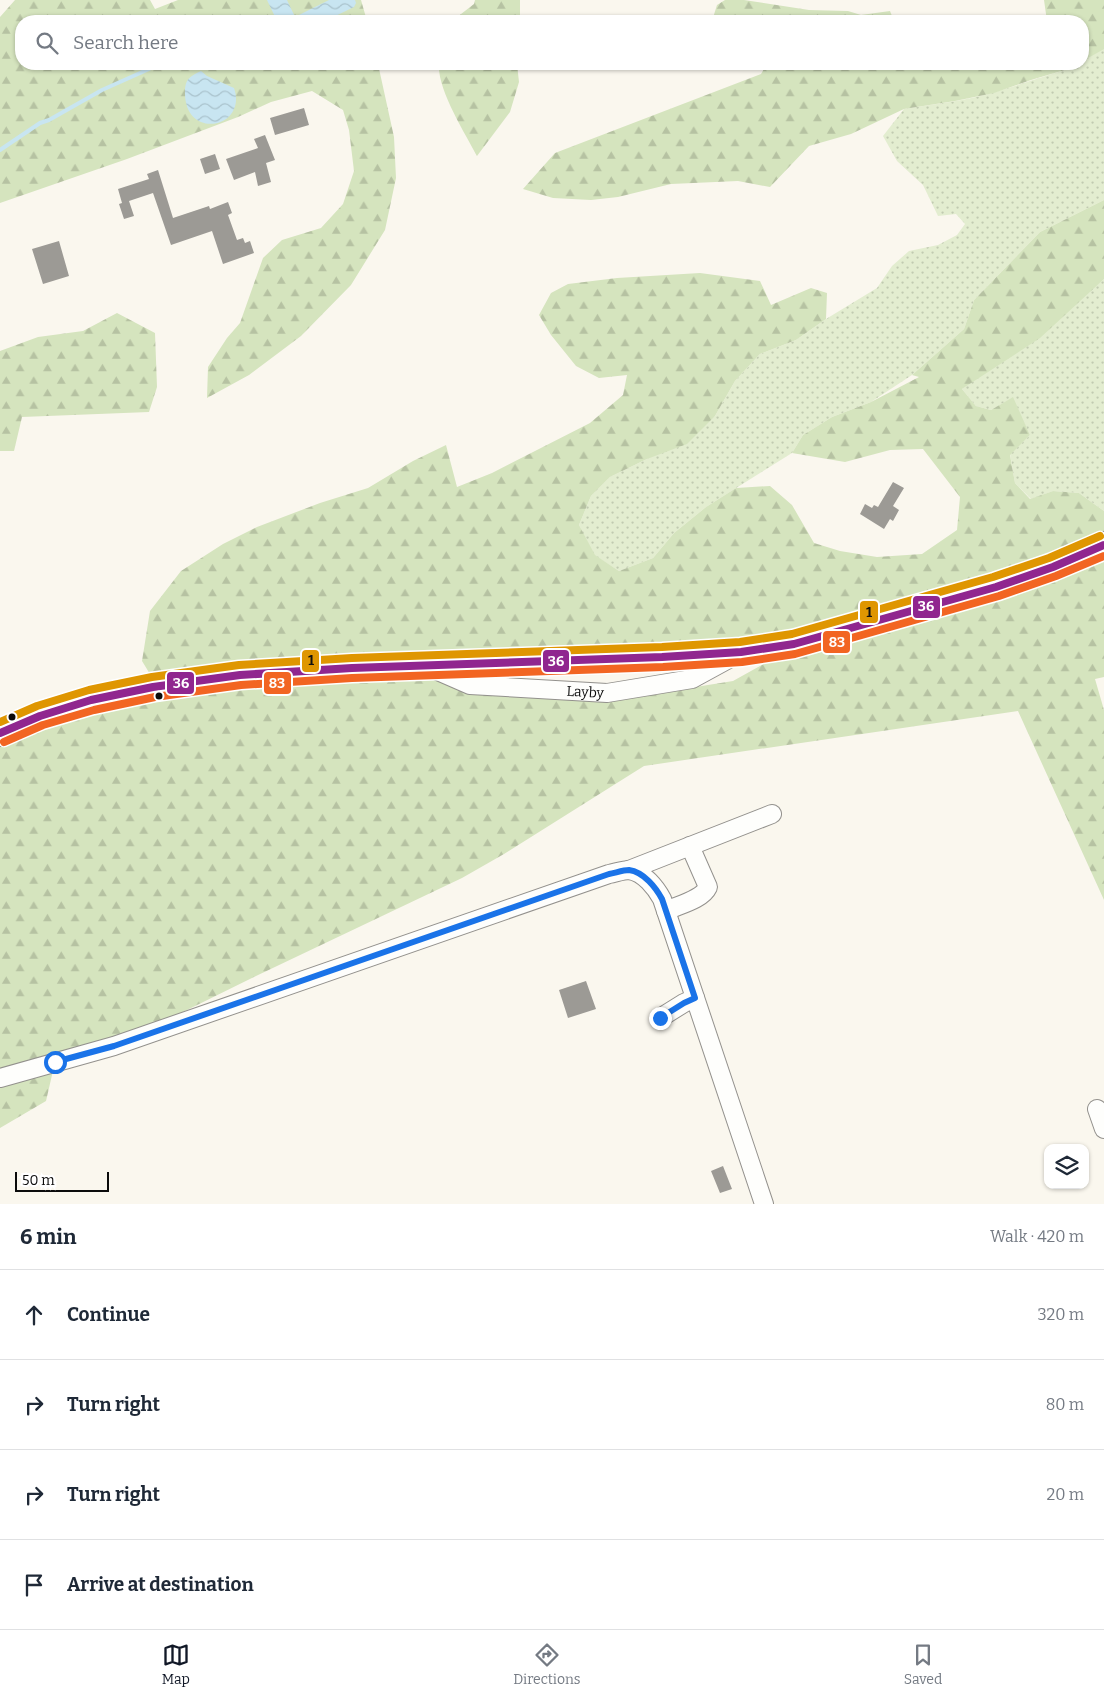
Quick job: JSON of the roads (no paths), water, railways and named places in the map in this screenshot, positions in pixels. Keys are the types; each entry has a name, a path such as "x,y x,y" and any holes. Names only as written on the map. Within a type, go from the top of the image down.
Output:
{"highway":[{"path":"0,733 40,716 91,700 153,687 240,675 599,660 741,652 794,644 978,592 1053,566 1104,545"}],"lane":[{"name":"Layby","path":"424,666 470,685 607,693 692,679 741,652"},
{"path":"0,1078 114,1046 609,874 629,870 772,814"},
{"path":"666,911 700,896 708,887 690,846"},
{"path":"629,870 647,878 656,889 666,911 764,1204"},
{"path":"660,1018 695,998"},
{"path":"1097,1109 1104,1129"}],"water":[{"path":"267,0 287,0 294,15 274,15"},
{"path":"329,0 355,0 354,7 337,15 299,15"},
{"path":"201,71 207,76 234,88 236,102 232,112 225,120 215,124 204,123 195,118 188,108 185,93 187,81"}],"waterway":[{"path":"0,150 40,123 49,120 102,90 147,70"}]}
